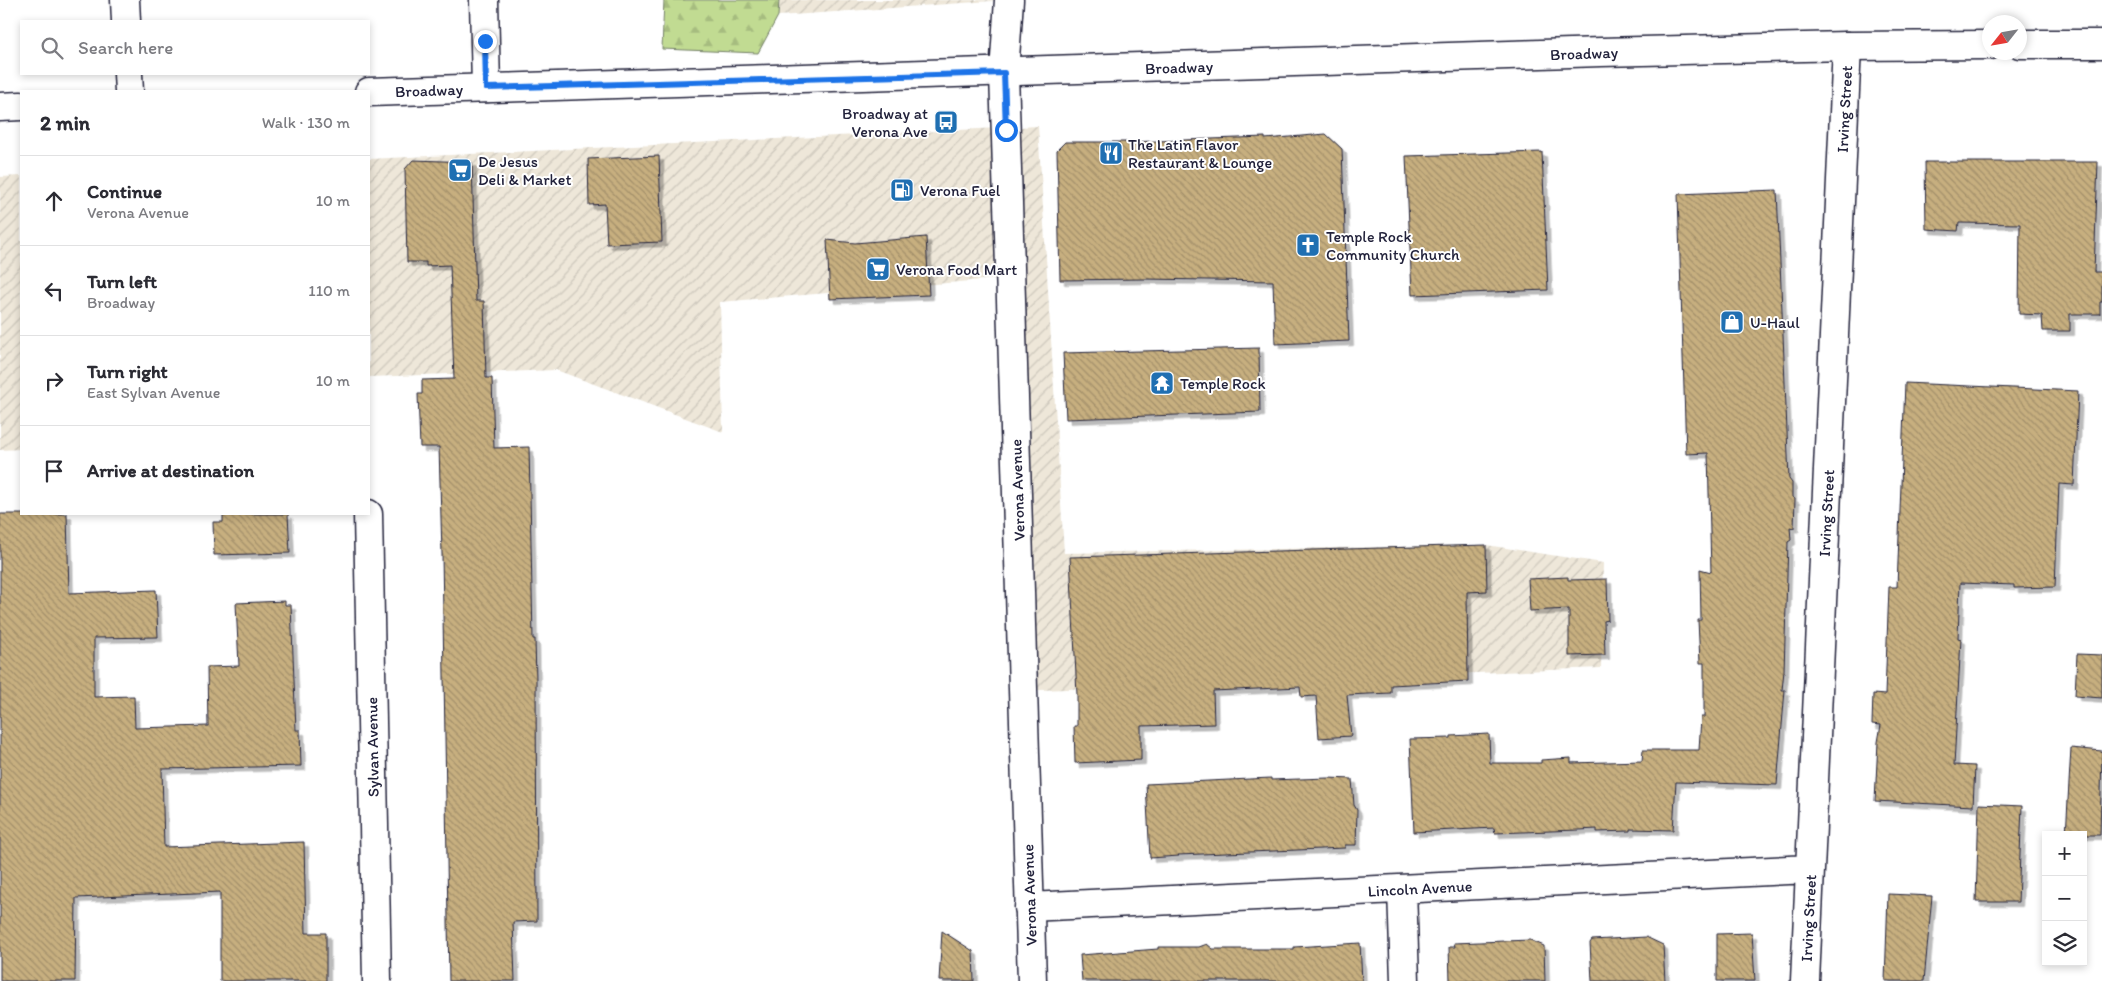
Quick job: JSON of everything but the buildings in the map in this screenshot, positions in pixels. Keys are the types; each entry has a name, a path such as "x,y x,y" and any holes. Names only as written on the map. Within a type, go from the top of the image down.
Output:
{"street":[{"path":"125,0 126,20"},
{"path":"484,0 486,88"},
{"name":"Verona Avenue","path":"1009,0 1004,73 1032,981"},
{"path":"2027,44 2102,44"},
{"name":"Broadway","path":"370,92 1846,46 1982,45"},
{"name":"Irving Street","path":"1805,981 1846,46"},
{"path":"128,75 129,90"},
{"path":"0,106 20,106"},
{"name":"Sylvan Avenue","path":"368,515 377,981"},
{"name":"Lincoln Avenue","path":"1029,907 1810,870"},
{"path":"1402,889 1405,981"}],"shaded area":[{"path":"779,0 1005,0 778,16"},
{"path":"1038,126 1064,553 1486,545 1603,563 1601,668 1015,691 1007,278 720,302 723,432 556,370 370,377 370,159"},
{"path":"20,176 20,449 0,450 0,177"}],"green space":[{"path":"664,0 779,0 778,16 758,53 662,49"}],"place":[{"name":"Broadway at Verona Ave","path":"946,122"},
{"name":"The Latin Flavor Restaurant & Lounge","path":"1111,153"},
{"name":"De Jesus Deli & Market","path":"460,170"},
{"name":"Verona Fuel","path":"902,190"},
{"name":"Temple Rock Community Church","path":"1308,245"},
{"name":"Verona Food Mart","path":"878,269"},
{"name":"U-Haul","path":"1732,322"},
{"name":"Temple Rock","path":"1162,383"}],"route":[{"path":"485,41 486,88 1004,73 1006,130"}]}
